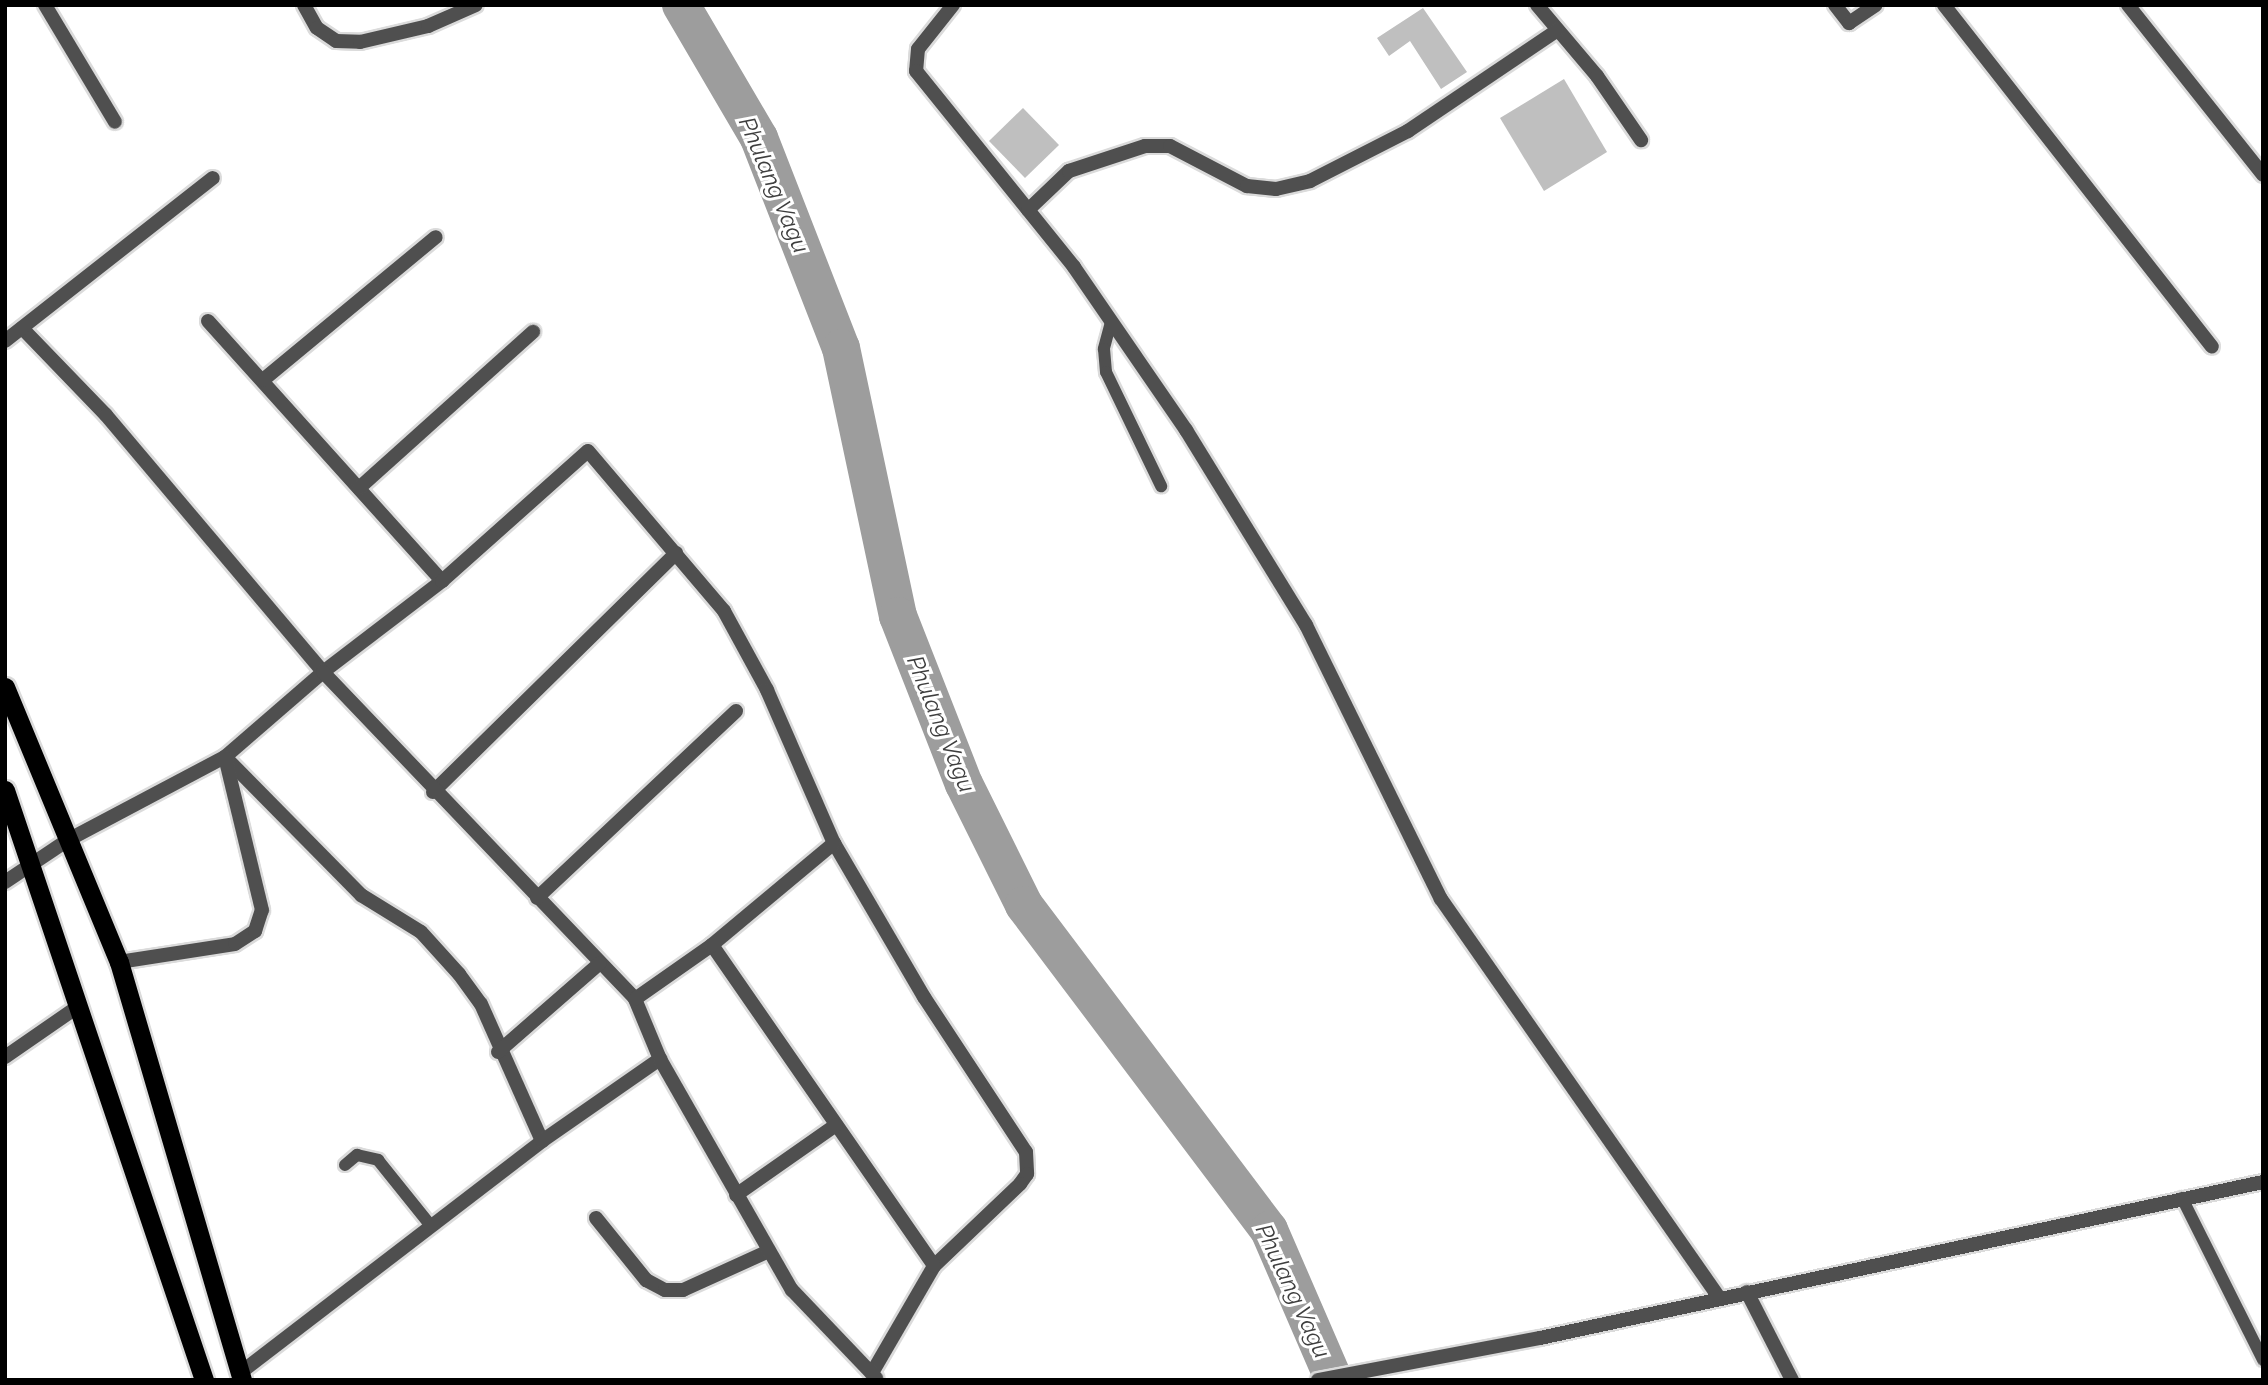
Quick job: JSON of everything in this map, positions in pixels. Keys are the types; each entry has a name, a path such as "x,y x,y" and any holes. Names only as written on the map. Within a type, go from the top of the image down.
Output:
{"highway":[{"path":"5,687 119,962 241,1376"},
{"path":"5,790 33,863 204,1380"}],"street":[{"path":"45,5 115,122"},
{"path":"304,5 317,28 336,41 360,42 428,26 476,5"},
{"path":"953,5 918,49 916,71 1028,210 1186,430 1306,625 1441,899 1719,1298"},
{"path":"1537,5 1556,31 1597,76 1641,140"},
{"path":"1835,5 1849,23 1875,5"},
{"path":"1944,5 2212,347"},
{"path":"2128,5 2263,175"},
{"path":"1028,210 1069,171 1145,146 1170,146 1247,186 1276,189 1310,181 1408,131 1556,31"},
{"path":"5,341 213,178"},
{"path":"263,380 436,237"},
{"path":"208,321 442,581"},
{"path":"5,882 68,840 225,757 323,672 442,581 588,451 676,553 737,634 834,843 924,997 1026,1152 1027,1174 1020,1184 934,1266 874,1376 792,1290 660,1059 635,999 433,792 323,672 106,415 22,328"},
{"path":"359,488 533,332"},
{"path":"433,792 676,553"},
{"path":"537,898 736,711"},
{"path":"119,962 235,944 255,931 262,910 225,757"},
{"path":"225,757 362,895 421,932 481,1004 498,1052 542,1141"},
{"path":"635,999 712,945 834,843"},
{"path":"712,945 934,1266"},
{"path":"498,1052 600,963"},
{"path":"5,1057 80,1005"},
{"path":"241,1376 542,1141 660,1059"},
{"path":"736,1195 836,1125"},
{"path":"1318,1380 1540,1338 2263,1182"},
{"path":"597,1218 646,1280 665,1290 683,1290 769,1251"},
{"path":"1747,1292 1792,1380"}],"lane":[{"path":"1111,322 1104,349 1106,372 1161,486"},
{"path":"345,1165 357,1155 378,1160 431,1226"},
{"path":"2182,1198 2263,1360"}],"building":[{"path":"1423,8 1467,72 1441,89 1410,41 1389,56 1377,38"},
{"path":"1564,79 1607,152 1544,191 1500,118"},
{"path":"1023,108 1059,145 1025,178 989,141"}],"waterway":[{"name":"Phulang Vagu","path":"681,5 759,138 841,348 898,616 964,784 1024,905 1269,1230 1334,1380"}]}
